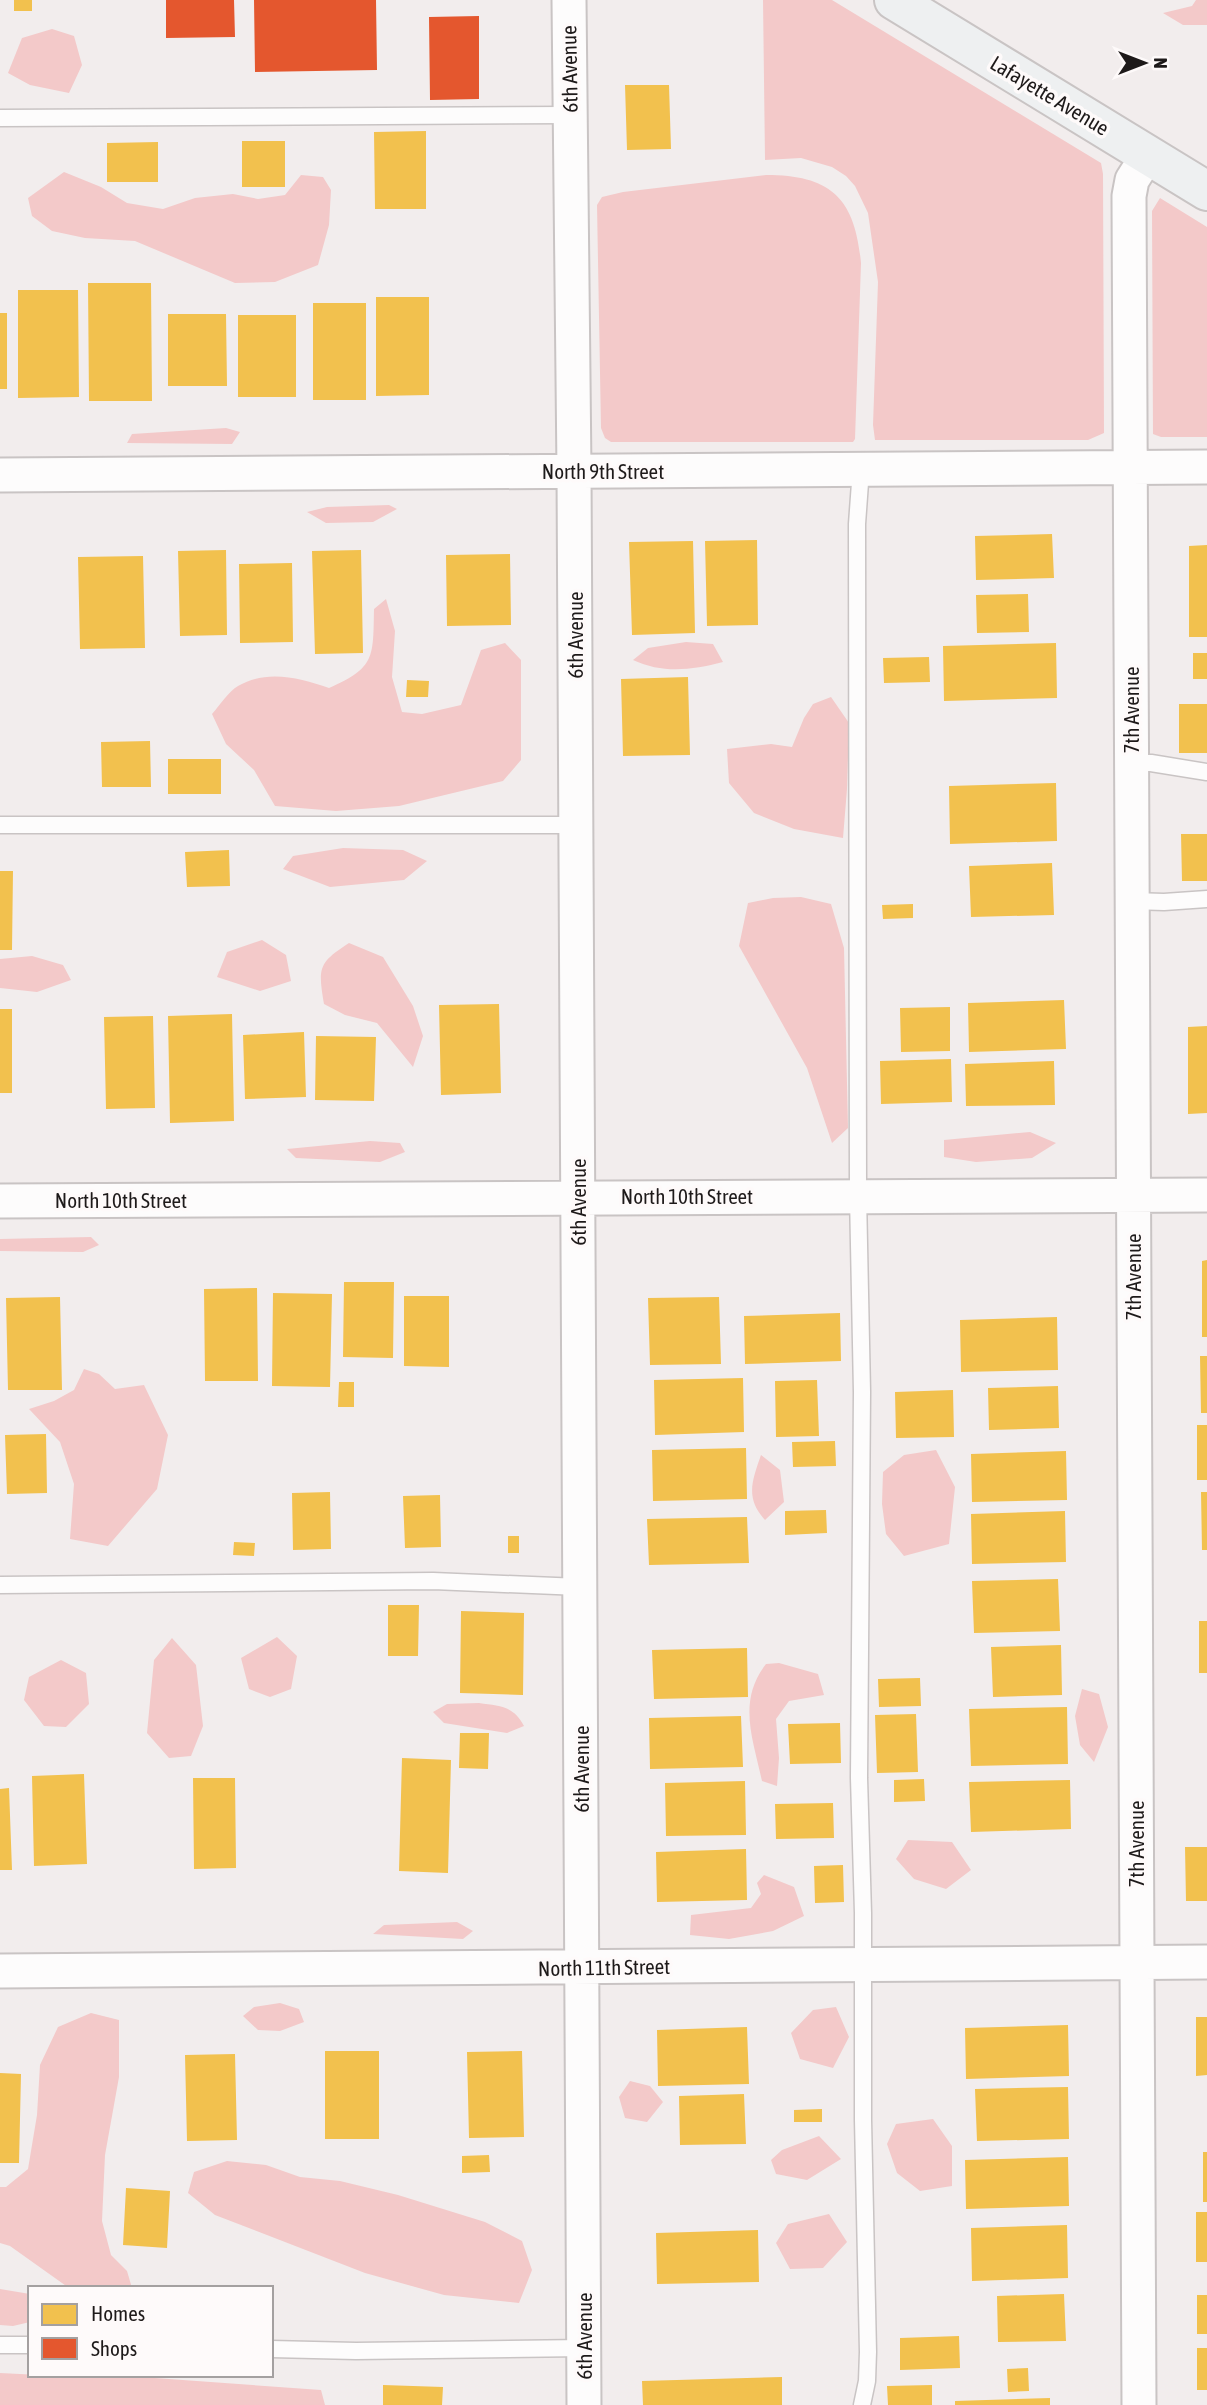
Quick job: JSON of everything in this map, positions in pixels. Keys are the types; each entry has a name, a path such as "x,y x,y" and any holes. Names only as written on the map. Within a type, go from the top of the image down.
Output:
{"street":[{"name":"6th Avenue","path":"569,0 584,2405"},
{"name":"Lafayette Avenue","path":"894,0 1207,191"},
{"name":"7th Avenue","path":"1139,2405 1129,196 1132,180 1148,155"},
{"name":"North 9th Street","path":"0,475 1207,467"},
{"name":"North 10th Street","path":"0,1200 1207,1195"},
{"name":"North 11th Street","path":"0,1971 1207,1962"}],"lane":[{"path":"0,118 570,115"},
{"path":"862,469 857,524 858,1195 862,1392 859,1778 867,2352 867,2381 862,2405"},
{"path":"1131,762 1207,772"},
{"path":"0,825 576,825"},
{"path":"1132,901 1207,899"},
{"path":"0,1585 433,1581 580,1587"},
{"path":"0,2345 28,2345"},
{"path":"273,2349 356,2351 584,2348"}],"shaded area":[{"path":"763,0 832,0 1101,163 1104,433 1088,440 875,440 873,425 878,282 868,213 855,186 832,167 801,158 765,160"},
{"path":"1196,0 1207,0 1207,25 1183,25 1163,13 1192,6"},
{"path":"52,29 74,36 82,65 69,93 30,85 8,73 22,38"},
{"path":"64,172 101,187 127,203 163,209 195,198 233,194 258,199 285,195 301,175 323,177 331,190 329,225 318,265 275,282 235,283 135,241 85,238 52,231 32,216 28,198"},
{"path":"766,175 789,176 823,186 836,195 846,207 853,222 861,263 855,439 853,442 611,442 605,438 601,428 597,205 602,197 623,192"},
{"path":"1160,198 1207,227 1207,437 1161,437 1153,434 1152,211"},
{"path":"226,428 240,432 232,444 127,443 132,434"},
{"path":"389,505 397,509 373,522 326,523 307,512 327,507"},
{"path":"386,599 395,631 392,677 402,712 422,714 461,705 481,650 505,643 521,660 521,760 503,781 399,806 336,811 275,806 254,770 226,744 212,714 231,691 249,681 284,677 329,688 356,674 364,667 372,649 374,609"},
{"path":"686,642 713,644 723,662 700,667 666,669 633,660 648,648"},
{"path":"831,697 849,723 843,838 794,829 754,813 729,783 727,749 771,744 792,747 813,704"},
{"path":"343,848 403,850 427,861 404,880 330,887 283,869 293,856"},
{"path":"801,897 831,904 844,948 848,1128 832,1143 807,1068 739,946 748,903 773,898"},
{"path":"262,940 286,955 291,981 260,991 217,977 227,952"},
{"path":"349,943 383,957 413,1006 423,1036 413,1067 377,1023 345,1015 324,1004 321,982 323,968 331,956"},
{"path":"32,956 63,965 71,980 37,992 0,988 0,959"},
{"path":"1030,1132 1056,1143 1032,1158 976,1162 944,1157 944,1140"},
{"path":"370,1141 400,1143 405,1152 380,1162 296,1158 287,1149"},
{"path":"91,1237 99,1245 83,1252 0,1251 0,1239"},
{"path":"84,1369 99,1374 115,1389 144,1385 168,1435 157,1489 108,1546 70,1539 74,1484 60,1442 29,1409 54,1401 74,1390"},
{"path":"936,1450 955,1487 949,1544 904,1556 886,1534 882,1504 883,1472 904,1455"},
{"path":"761,1455 780,1470 784,1502 765,1520 755,1504 752,1489"},
{"path":"277,1637 297,1656 291,1689 270,1697 249,1689 241,1658"},
{"path":"172,1638 196,1665 203,1726 191,1756 169,1758 147,1733 154,1660"},
{"path":"61,1660 86,1673 89,1704 66,1727 44,1726 24,1700 29,1677"},
{"path":"779,1663 818,1674 824,1695 789,1701 776,1719 779,1758 777,1786 762,1781 752,1735 750,1706 757,1678 766,1664"},
{"path":"1082,1689 1099,1694 1108,1727 1094,1762 1080,1745 1075,1716"},
{"path":"479,1703 500,1706 511,1711 524,1726 507,1733 444,1723 433,1712 447,1704"},
{"path":"908,1840 952,1842 971,1870 946,1889 914,1879 896,1859"},
{"path":"764,1875 794,1887 804,1916 773,1931 729,1939 690,1935 691,1915 751,1908 761,1894 757,1883"},
{"path":"457,1922 473,1931 463,1939 373,1934 384,1925"},
{"path":"280,2003 299,2009 304,2022 280,2031 258,2030 243,2016 254,2007"},
{"path":"836,2007 849,2037 833,2068 800,2059 791,2033 813,2010"},
{"path":"91,2013 119,2020 119,2077 105,2155 102,2221 111,2255 127,2271 131,2286 66,2286 10,2246 0,2243 0,2187 6,2187 28,2169 37,2115 40,2065 58,2027"},
{"path":"630,2081 650,2086 663,2102 647,2122 625,2118 619,2097"},
{"path":"933,2119 952,2146 952,2186 920,2191 897,2173 887,2144 896,2124"},
{"path":"819,2136 841,2159 807,2180 776,2174 771,2160 782,2150"},
{"path":"227,2161 266,2165 300,2177 340,2181 398,2195 485,2222 522,2241 532,2270 519,2303 444,2295 365,2273 215,2215 188,2193 194,2172"},
{"path":"829,2214 847,2242 823,2268 790,2269 776,2243 788,2224"},
{"path":"0,2289 28,2294 28,2322 13,2326 0,2325"},
{"path":"0,2373 28,2374 28,2377 141,2377 321,2390 325,2405 0,2405"}],"building: Homes":[{"path":"14,0 32,0 32,11 14,11"},
{"path":"625,85 669,85 671,149 627,150"},
{"path":"426,131 426,209 375,209 374,132"},
{"path":"242,141 285,141 285,187 242,187"},
{"path":"158,142 158,182 107,182 107,143"},
{"path":"88,283 151,283 152,401 89,401"},
{"path":"18,290 78,290 79,397 18,398"},
{"path":"376,297 429,297 429,395 376,396"},
{"path":"313,303 366,303 366,400 313,400"},
{"path":"0,313 7,313 7,389 0,389"},
{"path":"168,314 226,314 227,386 168,386"},
{"path":"238,315 296,315 296,397 238,397"},
{"path":"1052,534 1054,578 976,580 975,536"},
{"path":"757,540 758,625 707,626 705,541"},
{"path":"693,541 695,633 632,635 629,542"},
{"path":"1207,545 1207,637 1189,637 1189,546"},
{"path":"226,550 227,635 180,636 178,551"},
{"path":"361,550 363,653 315,654 312,551"},
{"path":"510,554 511,625 447,626 446,555"},
{"path":"143,556 145,648 80,649 78,557"},
{"path":"292,563 293,642 240,643 239,564"},
{"path":"1028,594 1029,632 977,633 976,595"},
{"path":"1056,643 1057,698 944,701 943,646"},
{"path":"1193,653 1207,653 1207,679 1193,679"},
{"path":"929,657 930,682 884,683 883,658"},
{"path":"688,677 690,755 623,756 621,679"},
{"path":"407,680 429,681 428,697 406,697"},
{"path":"1179,704 1207,704 1207,753 1179,753"},
{"path":"150,741 151,787 102,787 101,742"},
{"path":"168,759 221,759 221,794 168,794"},
{"path":"1056,783 1057,841 950,844 949,786"},
{"path":"1181,834 1207,834 1207,881 1182,881"},
{"path":"229,850 230,886 187,887 185,852"},
{"path":"1052,863 1054,915 971,917 969,866"},
{"path":"0,871 13,871 12,950 0,950"},
{"path":"913,904 913,918 883,919 882,905"},
{"path":"1064,1000 1066,1049 969,1052 968,1003"},
{"path":"499,1004 501,1093 441,1095 439,1005"},
{"path":"950,1007 950,1051 901,1052 900,1008"},
{"path":"0,1009 12,1009 12,1093 0,1093"},
{"path":"232,1014 234,1121 170,1123 168,1016"},
{"path":"153,1016 155,1108 106,1109 104,1017"},
{"path":"1207,1026 1207,1113 1188,1114 1188,1027"},
{"path":"304,1032 306,1097 245,1099 243,1035"},
{"path":"316,1036 376,1037 374,1101 315,1100"},
{"path":"951,1059 952,1102 881,1104 880,1061"},
{"path":"1054,1061 1055,1105 966,1106 965,1064"},
{"path":"1207,1260 1207,1337 1202,1337 1202,1261"},
{"path":"344,1282 394,1282 393,1358 343,1357"},
{"path":"257,1288 258,1381 205,1381 204,1289"},
{"path":"273,1293 332,1294 330,1387 272,1386"},
{"path":"404,1296 449,1296 449,1367 404,1366"},
{"path":"60,1297 62,1390 8,1390 6,1298"},
{"path":"719,1297 721,1364 650,1365 648,1298"},
{"path":"840,1313 841,1361 745,1364 744,1316"},
{"path":"1057,1317 1058,1370 961,1372 960,1320"},
{"path":"1200,1356 1207,1356 1207,1413 1201,1413"},
{"path":"743,1378 744,1432 655,1435 654,1380"},
{"path":"817,1380 819,1436 776,1437 775,1381"},
{"path":"339,1382 354,1382 354,1407 338,1407"},
{"path":"1058,1386 1059,1428 989,1430 988,1388"},
{"path":"953,1390 954,1437 896,1438 895,1392"},
{"path":"1197,1425 1207,1425 1207,1480 1197,1480"},
{"path":"46,1434 47,1493 7,1494 5,1435"},
{"path":"835,1441 836,1466 793,1467 792,1442"},
{"path":"746,1448 747,1499 653,1501 652,1450"},
{"path":"1066,1451 1067,1500 972,1502 971,1454"},
{"path":"330,1492 331,1549 293,1550 292,1493"},
{"path":"1201,1492 1207,1492 1207,1550 1202,1550"},
{"path":"440,1495 441,1547 405,1548 403,1496"},
{"path":"826,1510 827,1533 785,1535 785,1511"},
{"path":"1065,1511 1066,1562 972,1564 971,1514"},
{"path":"747,1517 749,1563 649,1565 647,1519"},
{"path":"508,1536 519,1536 519,1553 508,1553"},
{"path":"234,1542 255,1543 254,1556 233,1555"},
{"path":"1058,1579 1060,1631 974,1633 972,1581"},
{"path":"388,1605 419,1605 418,1656 388,1656"},
{"path":"461,1611 524,1613 523,1695 460,1693"},
{"path":"1199,1621 1207,1621 1207,1673 1199,1673"},
{"path":"1061,1645 1062,1695 993,1697 991,1647"},
{"path":"747,1648 748,1697 654,1699 652,1650"},
{"path":"920,1678 921,1706 879,1707 878,1679"},
{"path":"1067,1707 1068,1764 971,1766 969,1709"},
{"path":"916,1714 918,1772 877,1773 875,1715"},
{"path":"741,1716 743,1767 650,1769 649,1718"},
{"path":"840,1723 841,1763 790,1764 788,1724"},
{"path":"460,1733 489,1733 488,1769 459,1768"},
{"path":"402,1758 451,1760 448,1873 399,1871"},
{"path":"84,1774 87,1864 34,1866 32,1776"},
{"path":"193,1778 235,1778 236,1868 194,1869"},
{"path":"924,1779 925,1801 894,1802 894,1780"},
{"path":"1070,1780 1071,1829 971,1832 969,1782"},
{"path":"745,1781 746,1835 666,1836 665,1783"},
{"path":"9,1788 12,1870 0,1870 0,1789"},
{"path":"833,1803 834,1838 776,1839 775,1804"},
{"path":"1185,1847 1207,1847 1207,1901 1186,1901"},
{"path":"746,1849 747,1900 657,1902 656,1852"},
{"path":"843,1865 844,1902 815,1903 814,1866"},
{"path":"1196,2017 1207,2017 1207,2075 1196,2076"},
{"path":"1068,2025 1069,2076 966,2079 965,2028"},
{"path":"747,2027 749,2084 658,2086 657,2030"},
{"path":"325,2051 379,2051 379,2139 325,2139"},
{"path":"522,2051 524,2137 469,2138 467,2052"},
{"path":"235,2054 237,2140 187,2141 185,2055"},
{"path":"0,2073 21,2074 19,2163 0,2163"},
{"path":"1068,2087 1069,2139 977,2141 975,2089"},
{"path":"744,2094 746,2144 680,2145 679,2096"},
{"path":"822,2109 822,2122 794,2122 794,2110"},
{"path":"1203,2152 1207,2152 1207,2202 1203,2202"},
{"path":"489,2155 490,2172 462,2173 462,2156"},
{"path":"1068,2157 1069,2206 966,2209 965,2160"},
{"path":"126,2188 170,2191 167,2248 123,2245"},
{"path":"1196,2212 1207,2212 1207,2262 1196,2262"},
{"path":"1067,2225 1068,2278 972,2281 971,2228"},
{"path":"758,2230 759,2282 657,2284 656,2233"},
{"path":"1064,2294 1066,2341 998,2342 997,2296"},
{"path":"1197,2295 1207,2295 1207,2334 1197,2334"},
{"path":"959,2336 960,2368 900,2370 900,2338"},
{"path":"1197,2348 1207,2348 1207,2390 1197,2390"},
{"path":"1028,2368 1029,2391 1008,2392 1007,2369"},
{"path":"782,2377 782,2405 643,2405 642,2381"},
{"path":"383,2385 443,2387 442,2405 383,2405"},
{"path":"932,2385 932,2405 888,2405 887,2386"},
{"path":"1050,2398 1050,2405 955,2405 955,2401"}],"building: Shops":[{"path":"166,0 234,0 235,37 166,38"},
{"path":"254,0 376,0 377,70 255,72"},
{"path":"479,16 479,99 430,100 429,17"}]}
